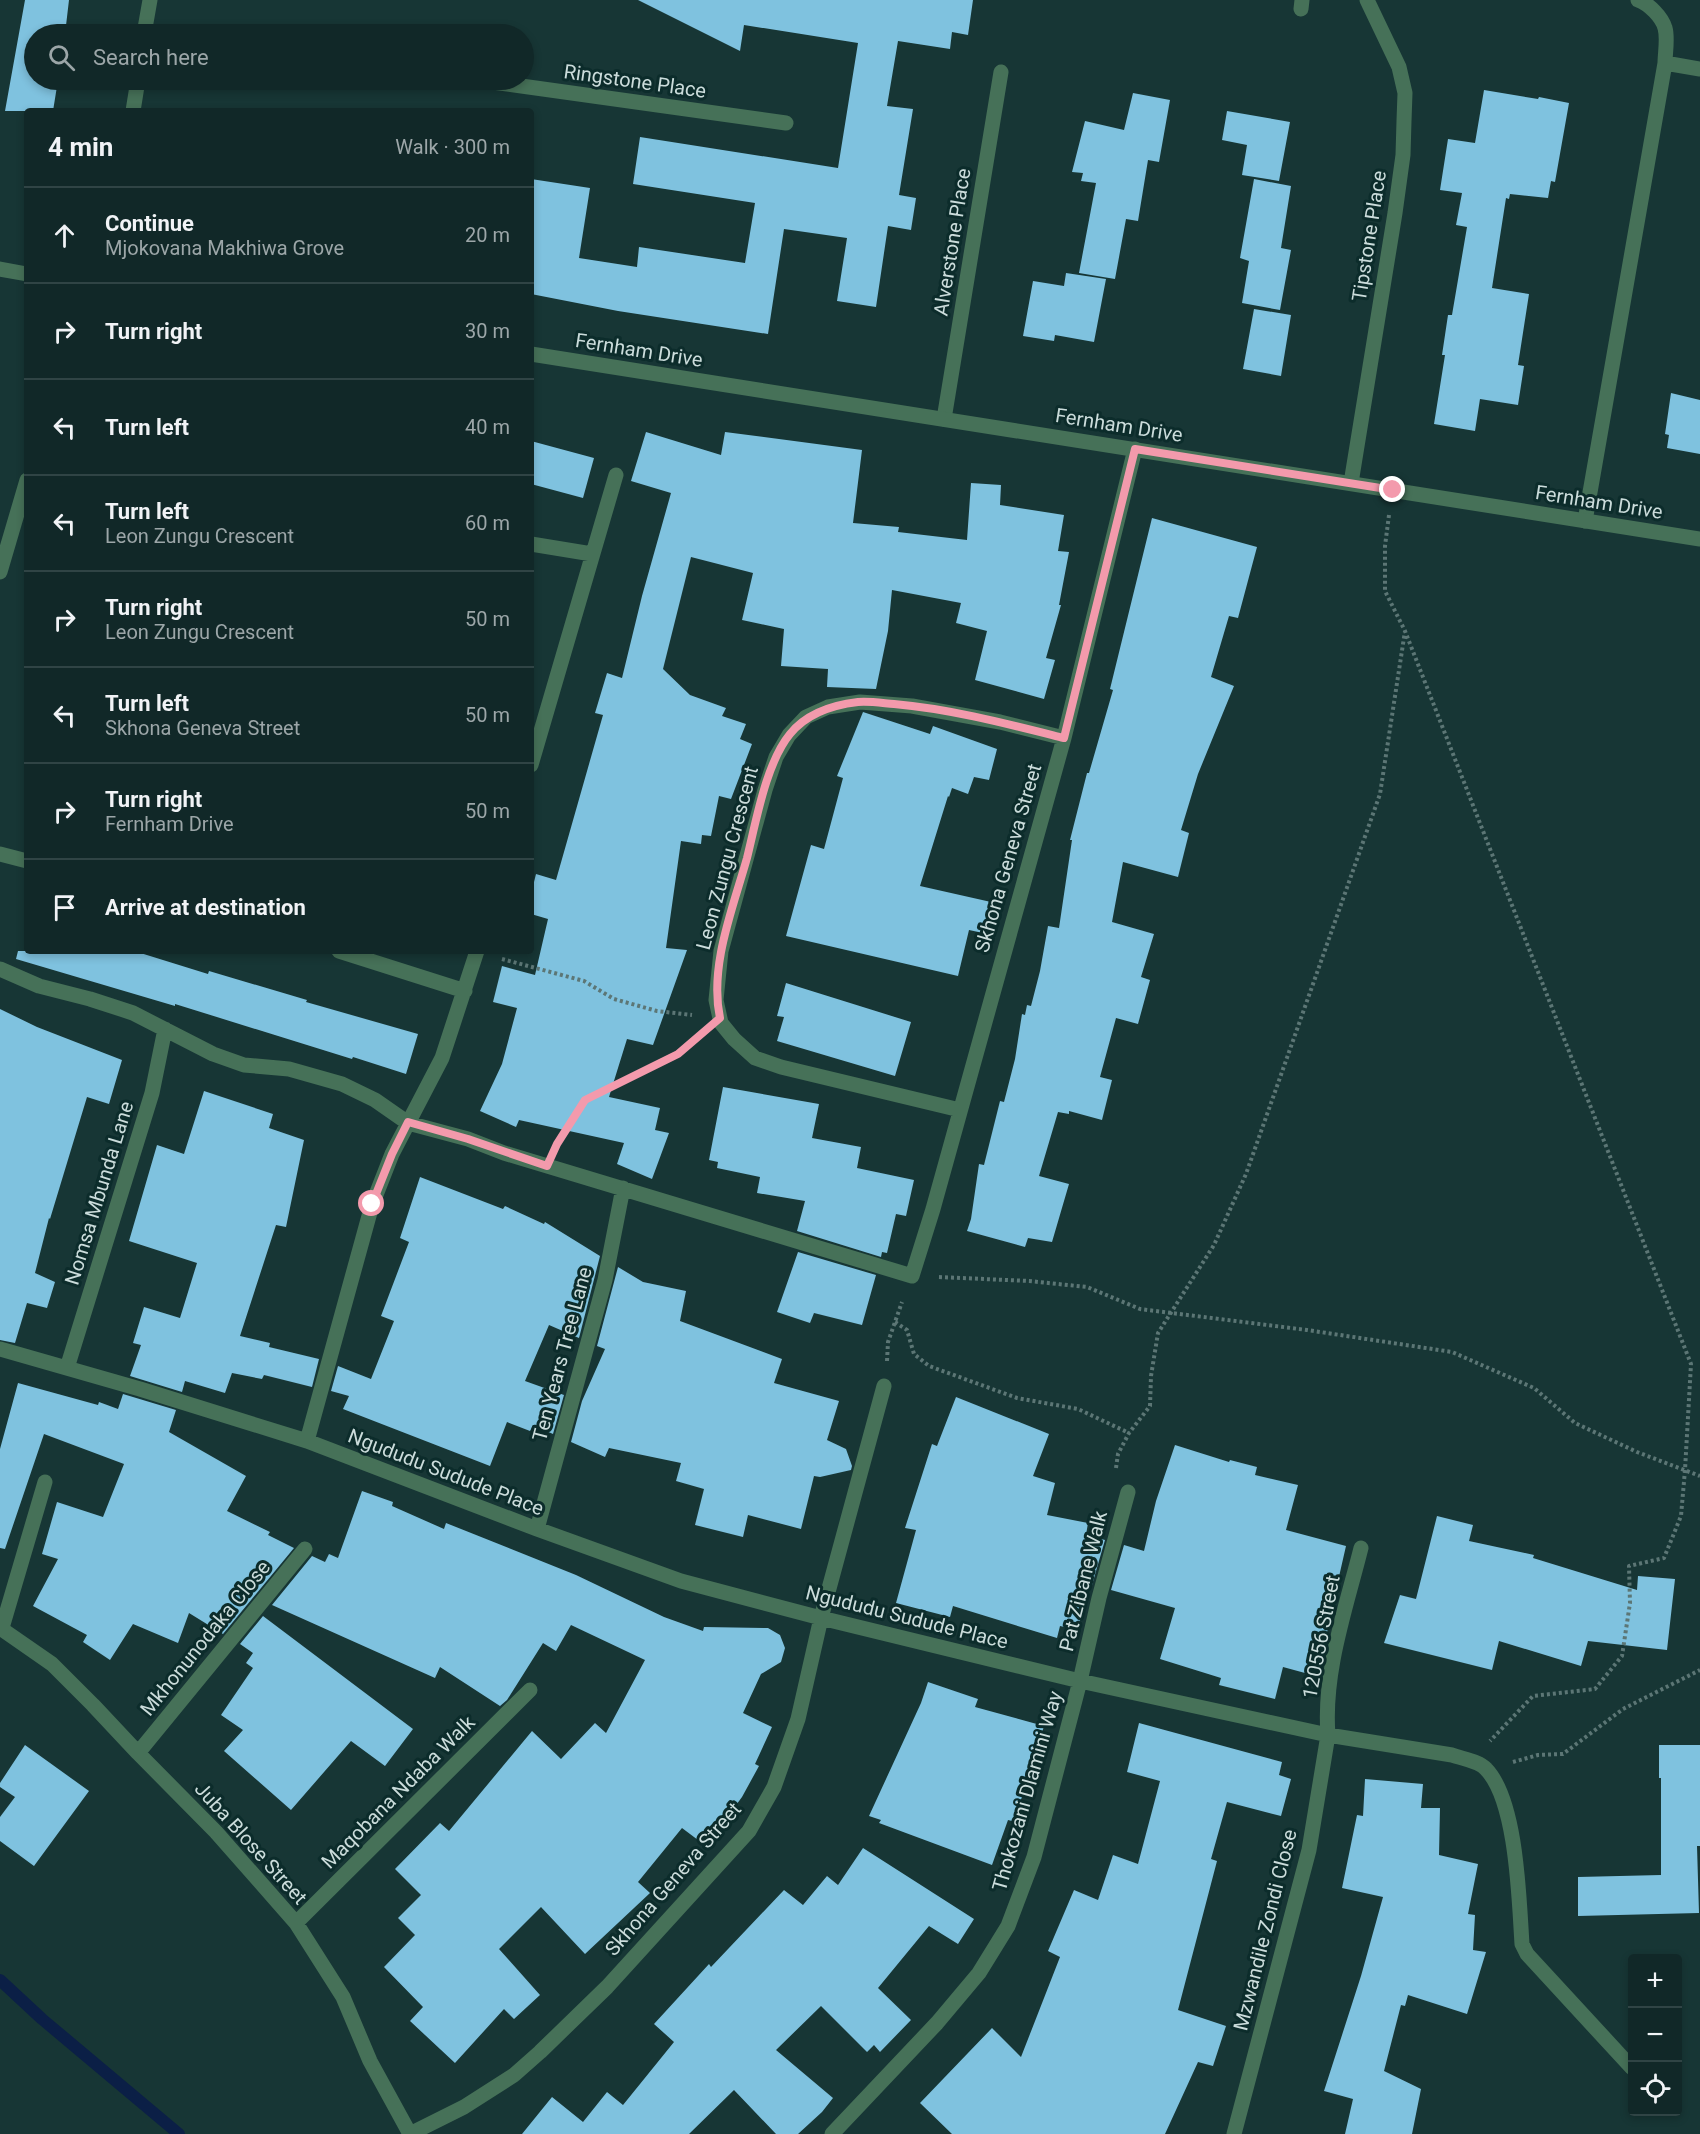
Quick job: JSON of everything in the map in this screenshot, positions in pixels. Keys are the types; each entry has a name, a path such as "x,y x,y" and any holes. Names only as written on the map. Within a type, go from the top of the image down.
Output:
{"street":[{"path":"146,24 150,0"},
{"name":"Tipstone Place","path":"1351,483 1395,213 1402,155 1405,93 1399,67 1367,0"},
{"path":"1586,521 1665,63 1665,28 1655,12 1644,2 1638,0"},
{"path":"1665,63 1700,69"},
{"name":"Alverstone Place","path":"944,419 1002,72"},
{"name":"Ringstone Place","path":"534,88 786,123"},
{"path":"134,108 137,90"},
{"path":"0,269 24,273"},
{"name":"Fernham Drive","path":"534,354 1700,539"},
{"name":"Skhona Geneva Street","path":"912,1276 933,1209 1064,738 1135,449"},
{"path":"534,755 616,475"},
{"path":"0,572 24,490"},
{"path":"534,544 592,554"},
{"name":"Leon Zungu Crescent","path":"960,1110 781,1067 754,1058 734,1040 721,1023 716,1000 722,951 765,790 776,757 789,735 806,717 828,707 860,702 912,706 1000,722 1064,738"},
{"path":"0,854 24,860"},
{"path":"348,954 465,991"},
{"path":"308,1441 372,1204 392,1154 442,1058 476,954"},
{"path":"0,969 39,986 133,1012 213,1054 244,1065 289,1069 342,1084 375,1100 408,1122 912,1276"},
{"name":"Nomsa Mbunda Lane","path":"68,1368 152,1093 165,1029"},
{"name":"Ten Years Tree Lane","path":"537,1529 604,1280 623,1188"},
{"name":"Ngududu Sudude Place","path":"0,1349 308,1441 537,1529 681,1581 821,1618 1080,1681 1328,1734 1452,1755 1486,1768"},
{"name":"Skhona Geneva Street","path":"410,2134 464,2107 514,2075 540,2052 607,1987 748,1831 774,1787 798,1719 821,1618 884,1386"},
{"path":"1,1628 45,1482"},
{"name":"Pat Zibane Walk","path":"1080,1681 1099,1598 1128,1492"},
{"name":"120556 Street","path":"1328,1734 1327,1718 1333,1661 1361,1548"},
{"name":"Mkhonunodaka Close","path":"138,1753 304,1549"},
{"name":"Juba Blose Street","path":"1,1628 52,1664 216,1832 296,1923 343,1997 370,2061 410,2134"},
{"name":"Thokozani Dlamini Way","path":"832,2134 979,1973 1008,1926 1034,1857 1080,1681"},
{"name":"Maqobana Ndaba Walk","path":"296,1923 530,1690"},
{"name":"Mzwandile Zondi Close","path":"1234,2134 1309,1850 1328,1734"},
{"path":"1486,1768 1503,1796 1509,1821 1522,1944 1527,1954 1628,2064"}],"path":[{"path":"1393,490 1385,546 1385,591 1405,630 1691,1364 1680,1516 1664,1558 1629,1566 1630,1603 1622,1656 1595,1689 1533,1696 1472,1761"},
{"path":"1115,1474 1118,1454 1129,1433 1150,1406 1151,1376 1158,1333 1214,1245 1246,1174 1380,794 1405,630"},
{"path":"484,954 584,981 614,999 657,1011 720,1018"},
{"path":"547,1166 557,1144 585,1100 678,1054 720,1018"},
{"path":"884,1386 888,1342 912,1276 1029,1281 1087,1287 1140,1310 1307,1330 1452,1352 1534,1388 1575,1423 1637,1452 1700,1476"},
{"path":"896,1322 907,1330 914,1354 929,1366 1017,1398 1078,1409 1129,1433"},
{"path":"1486,1768 1539,1755 1563,1754 1623,1709 1700,1670"}],"building":[{"path":"25,0 69,0 66,24 24,24 24,90 56,90 53,108 24,108 24,111 5,111"},
{"path":"638,0 973,0 968,35 952,32 950,49 898,41 887,106 913,109 899,195 916,198 911,230 888,226 876,307 837,301 847,238 784,229 768,334 618,311 534,295 534,179 590,188 579,258 637,267 639,247 745,263 755,203 633,184 640,137 838,168 858,43 744,25 740,51"},
{"path":"1484,90 1569,103 1555,182 1551,181 1548,198 1510,194 1509,199 1506,198 1492,288 1529,294 1518,365 1524,366 1518,405 1480,399 1475,431 1434,424 1445,355 1442,355 1448,315 1452,315 1467,227 1456,225 1462,193 1440,190 1448,139 1475,143"},
{"path":"1133,93 1170,100 1159,162 1148,160 1138,221 1126,219 1115,279 1079,273 1096,183 1081,181 1083,173 1072,172 1085,121 1124,130"},
{"path":"1227,111 1290,122 1279,181 1242,175 1247,145 1222,140"},
{"path":"1254,179 1291,186 1281,248 1291,250 1280,310 1242,303 1249,261 1240,258"},
{"path":"1066,273 1106,279 1094,342 1055,335 1054,341 1023,336 1033,281 1064,286"},
{"path":"1254,309 1291,315 1281,376 1243,369"},
{"path":"1671,393 1700,400 1700,454 1667,448 1669,435 1665,434"},
{"path":"646,432 721,455 725,432 862,450 853,523 899,527 898,532 967,540 971,483 1001,485 1000,505 1064,515 1058,551 1069,552 1059,605 1061,605 1046,658 1055,660 1044,699 975,680 987,631 956,623 961,603 892,590 888,631 876,689 827,687 828,669 781,666 784,629 742,620 753,573 691,557 663,669 690,695 726,708 722,716 746,724 740,739 752,744 731,799 719,796 711,836 702,835 701,844 681,841 666,948 687,950 653,1045 627,1039 609,1097 660,1108 655,1130 669,1133 652,1179 617,1164 624,1143 519,1120 516,1127 480,1111 502,1064 517,1008 493,1002 502,966 535,975 548,919 534,915 536,874 556,880 603,715 595,713 607,673 622,678 671,493 631,481"},
{"path":"534,442 594,458 583,498 534,485"},
{"path":"1152,518 1257,547 1238,618 1229,616 1211,677 1234,686 1198,774 1181,830 1189,833 1178,877 1123,862 1112,922 1154,934 1141,977 1150,980 1138,1024 1116,1018 1100,1077 1112,1080 1102,1120 1069,1111 1069,1114 1058,1112 1039,1176 1069,1184 1052,1242 1028,1238 1025,1247 967,1231 971,1219 979,1164 984,1165 1000,1101 1004,1102 1015,1059 1022,1014 1025,1015 1027,1005 1031,1006 1048,926 1059,928 1072,840 1070,840 1087,773 1089,773 1113,690 1110,689"},
{"path":"863,712 930,734 933,726 997,749 989,780 974,777 968,794 952,788 920,886 991,902 983,933 969,930 958,976 786,936 811,845 824,849 843,778 837,776"},
{"path":"18,951 24,951 24,954 144,954 208,974 209,971 418,1034 406,1074 175,1004 175,1006 16,959"},
{"path":"786,983 911,1022 895,1076 777,1041 784,1017 777,1016"},
{"path":"0,1009 37,1027 122,1060 109,1104 87,1097 49,1218 35,1273 55,1282 47,1308 27,1303 15,1343 0,1340"},
{"path":"723,1087 819,1104 812,1138 861,1147 857,1168 914,1180 906,1216 896,1214 887,1253 882,1252 881,1257 797,1231 805,1201 757,1193 760,1177 717,1168 718,1162 709,1160"},
{"path":"204,1091 273,1114 269,1128 304,1140 286,1227 276,1225 240,1336 270,1343 269,1347 319,1359 312,1387 264,1375 262,1379 232,1373 225,1393 185,1381 182,1392 130,1376 141,1345 133,1343 144,1307 180,1318 197,1263 129,1241 157,1145 184,1154"},
{"path":"420,1177 503,1209 505,1206 544,1224 545,1222 600,1256 579,1338 549,1325 525,1381 564,1395 553,1434 533,1425 530,1431 507,1422 490,1466 343,1409 349,1396 331,1391 338,1366 371,1379 394,1321 381,1316 409,1242 400,1238"},
{"path":"798,1252 876,1275 862,1325 814,1313 810,1323 777,1312"},
{"path":"618,1267 643,1282 686,1291 680,1321 782,1359 774,1383 839,1401 827,1440 846,1449 852,1466 851,1470 820,1477 814,1476 801,1529 748,1515 743,1537 695,1525 704,1489 676,1481 681,1463 609,1448 605,1457 571,1442 582,1401 605,1349 597,1346"},
{"path":"18,1383 98,1405 99,1402 118,1409 123,1394 176,1410 169,1432 246,1476 227,1511 270,1532 268,1535 294,1548 223,1634 189,1613 178,1643 133,1624 110,1660 83,1642 87,1635 33,1606 58,1559 42,1554 57,1502 103,1517 124,1464 44,1434 5,1549 0,1548 0,1449"},
{"path":"956,1397 1049,1434 1033,1476 1055,1483 1047,1515 1088,1523 1086,1535 1105,1540 1092,1585 1088,1584 1078,1630 1060,1626 1057,1638 953,1606 950,1617 896,1603 916,1530 905,1528 932,1444 937,1446"},
{"path":"1175,1445 1229,1462 1230,1460 1257,1467 1255,1475 1298,1485 1286,1530 1346,1546 1338,1581 1340,1581 1316,1676 1283,1667 1275,1699 1219,1685 1221,1678 1160,1659 1175,1608 1111,1590 1124,1545 1144,1551 1156,1501"},
{"path":"362,1491 393,1502 392,1506 444,1529 446,1523 576,1575 664,1617 703,1631 704,1627 768,1628 780,1635 785,1648 781,1662 761,1674 743,1713 772,1727 755,1764 759,1766 742,1797 706,1846 682,1828 638,1882 650,1893 585,1954 541,1907 499,1949 540,1995 514,2019 504,2009 455,2063 410,2021 423,2007 384,1967 415,1935 398,1918 421,1895 395,1869 440,1823 449,1831 532,1731 561,1759 595,1723 606,1733 645,1660 571,1625 556,1651 543,1643 507,1700 500,1706 440,1667 435,1678 272,1605 312,1556 325,1562 329,1554 338,1558"},
{"path":"1437,1516 1473,1525 1469,1541 1534,1555 1533,1558 1637,1590 1638,1576 1675,1579 1667,1650 1588,1641 1581,1666 1499,1641 1492,1670 1384,1643 1400,1595 1416,1599"},
{"path":"263,1616 413,1729 385,1766 351,1741 291,1810 224,1751 243,1730 221,1715 253,1668 246,1663 253,1653 240,1644"},
{"path":"928,1682 978,1699 975,1707 1044,1726 1027,1785 1012,1821 1008,1820 992,1865 879,1823 881,1820 869,1816 921,1703"},
{"path":"1139,1723 1282,1762 1279,1775 1291,1779 1281,1816 1227,1802 1211,1859 1217,1861 1178,2010 1226,2026 1213,2066 1198,2062 1165,2134 952,2134 920,2103 992,2028 1021,2057 1060,1957 1048,1951 1074,1890 1098,1900 1113,1855 1138,1864 1160,1781 1127,1772"},
{"path":"25,1745 89,1791 34,1866 0,1841 0,1817 15,1797 0,1787 0,1783"},
{"path":"1659,1745 1700,1745 1700,1846 1697,1846 1699,1913 1578,1916 1578,1877 1661,1875"},
{"path":"1365,1779 1423,1784 1421,1808 1440,1808 1439,1855 1478,1864 1468,1914 1475,1915 1473,1950 1486,1952 1467,2014 1408,1995 1405,2006 1401,2005 1384,2071 1421,2089 1412,2134 1345,2134 1353,2099 1324,2091 1361,1976 1383,1897 1342,1888 1357,1815 1363,1816"},
{"path":"863,1848 974,1919 958,1944 929,1926 878,1988 911,2020 880,2052 874,2045 867,2052 821,2006 776,2050 833,2098 822,2112 798,2134 776,2134 734,2090 689,2134 522,2134 552,2097 583,2122 607,2092 623,2105 674,2042 654,2024 709,1964 711,1967 784,1890 803,1905 827,1876 838,1885"}],"waterway":[{"path":"0,1980 42,2019 179,2134"}],"route":[{"path":"372,1204 408,1122 468,1139 547,1166 557,1144 585,1100 678,1054 720,1018 716,1000 722,951 765,790 776,757 789,735 806,717 828,707 860,702 912,706 1000,722 1064,738 1135,449 1393,490"}]}
